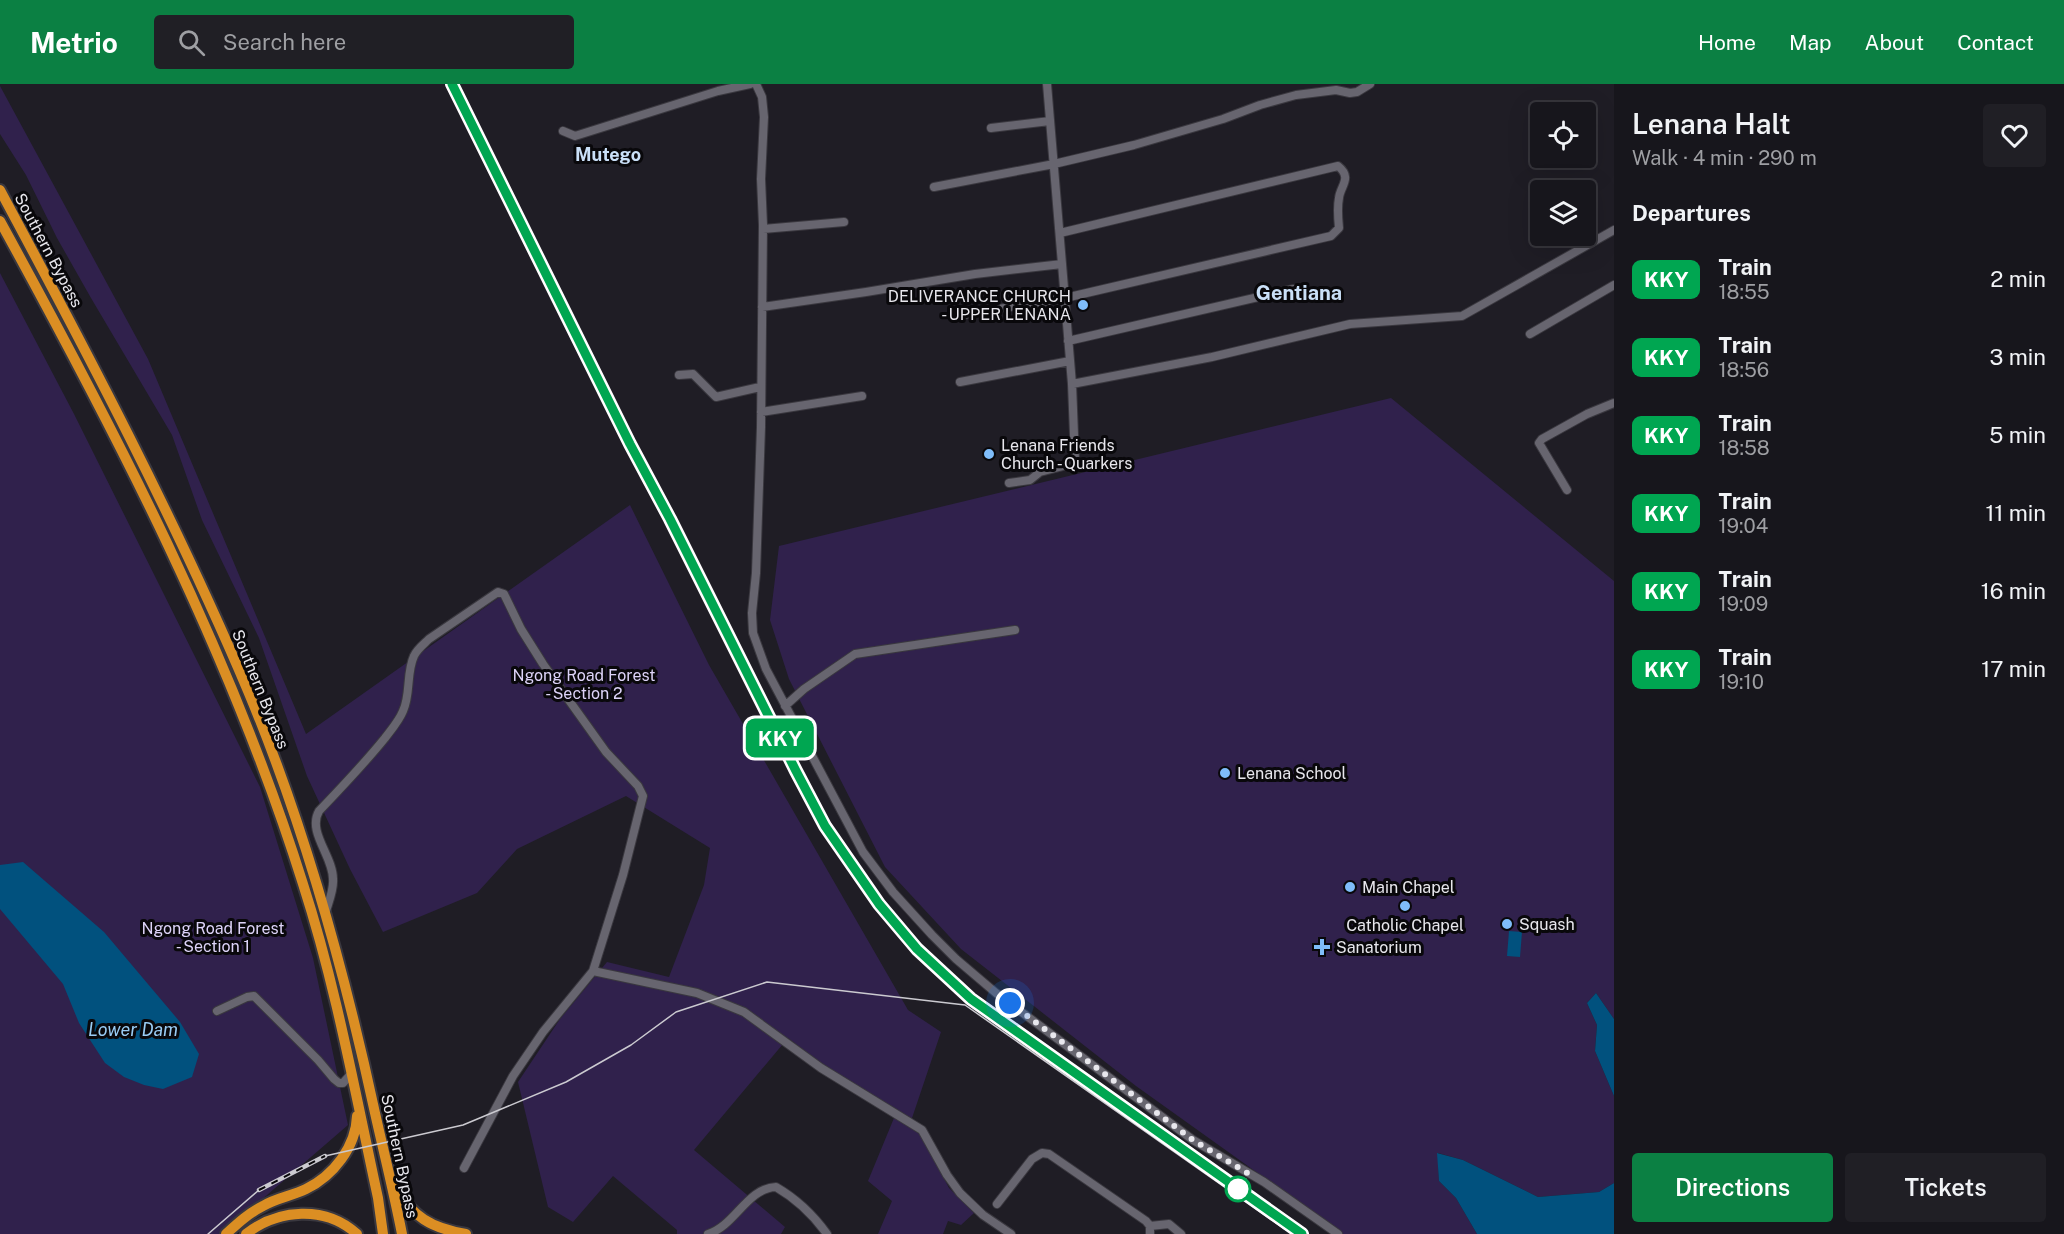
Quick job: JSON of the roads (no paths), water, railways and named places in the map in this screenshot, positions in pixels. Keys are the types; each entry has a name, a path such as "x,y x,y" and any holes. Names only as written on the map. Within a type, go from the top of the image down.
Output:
{"highway":[{"name":"Southern Bypass","path":"0,190 96,369 172,522 247,690 284,787 326,913 354,1016 402,1234"},
{"name":"Southern Bypass","path":"0,221 82,371 149,505 202,618 257,750 303,883 330,975 378,1198 383,1234"},
{"path":"226,1234 265,1204 305,1190 331,1172 353,1137 357,1098"},
{"path":"391,1181 400,1196 427,1222 436,1227 466,1234"},
{"path":"246,1234 277,1216 307,1213 330,1218 357,1234"}],"street":[{"path":"563,131 575,136 718,91 750,84"},
{"path":"756,84 762,97 764,117 761,179 763,229 761,412 756,573 752,613 753,633 766,669 862,852 907,908 956,959 996,993 1193,1140 1264,1182 1338,1234"},
{"path":"1009,483 1030,480 1040,472 1071,464 1075,460 1072,384 1047,84"},
{"path":"934,187 1054,164 1134,145 1296,95 1336,90 1358,92 1370,84"},
{"path":"991,128 1050,121"},
{"path":"956,316 1065,298 1331,236 1339,228 1339,194 1345,186 1345,178 1338,166 1060,233"},
{"path":"763,229 844,222"},
{"path":"1072,384 1212,357 1358,323 1462,316 1613,234"},
{"path":"762,307 985,273 1062,264"},
{"path":"1530,334 1614,285"},
{"path":"1068,341 1293,290"},
{"path":"960,382 1070,361"},
{"path":"679,375 693,374 716,397 760,387"},
{"path":"761,412 862,396"},
{"path":"1568,490 1539,443 1542,439 1587,414 1614,403"},
{"path":"326,913 334,880 330,863 315,826 315,817 368,759 404,711 409,690 409,672 414,656 420,648 439,632 501,592 543,663 606,752 638,786 643,796 617,896 593,971 543,1032 513,1076 464,1168"},
{"path":"785,706 804,689 855,654 1015,630"},
{"path":"593,971 697,993 729,1005 754,1018 821,1068 922,1130 947,1175 960,1193 983,1215 1011,1234"},
{"path":"216,1011 254,996 339,1083 346,1080 352,1073"},
{"path":"997,1204 1032,1159 1042,1153 1056,1158 1134,1212 1150,1230 1169,1224 1181,1234"},
{"path":"708,1234 728,1224 752,1198 771,1187 777,1187 816,1220 827,1234"}],"water":[{"name":"Lower Dam","path":"23,862 104,932 180,1022 199,1054 192,1077 163,1089 124,1077 105,1063 79,1023 63,984 0,909 0,865"},
{"path":"1509,931 1522,932 1520,957 1507,956"},
{"path":"1596,993 1614,1019 1614,1096 1595,1051 1597,1025 1587,1003"},
{"path":"1437,1153 1463,1160 1538,1197 1599,1192 1614,1183 1614,1234 1477,1234 1456,1198 1439,1181"}],"tram line":[{"path":"325,1156 463,1125 566,1082 631,1045 676,1012 767,982 965,1005 1294,1234"},
{"path":"208,1234 259,1190"}],"railway":[{"path":"452,84 651,485 825,826 879,904 917,949 971,999 1302,1234"},
{"path":"259,1190 325,1156"}],"train":[{"name":"KKY","path":"452,84 630,444 796,771 825,826 879,904 917,949 971,999 1302,1234"}],"place":[{"name":"DELIVERANCE CHURCH - UPPER LENANA","path":"1083,305"},
{"name":"Lenana Friends Church - Quarkers","path":"989,454"},
{"name":"Lenana School","path":"1225,773"},
{"name":"Main Chapel","path":"1350,887"},
{"name":"Catholic Chapel","path":"1405,906"},
{"name":"Squash","path":"1507,924"},
{"name":"Sanatorium","path":"1322,947"}],"district":[{"name":"Mutego","path":"608,155"},
{"name":"Gentiana","path":"1299,293"}],"park label":[{"name":"Ngong Road Forest - Section 2","path":"584,684"},
{"name":"Ngong Road Forest - Section 1","path":"213,937"}]}
